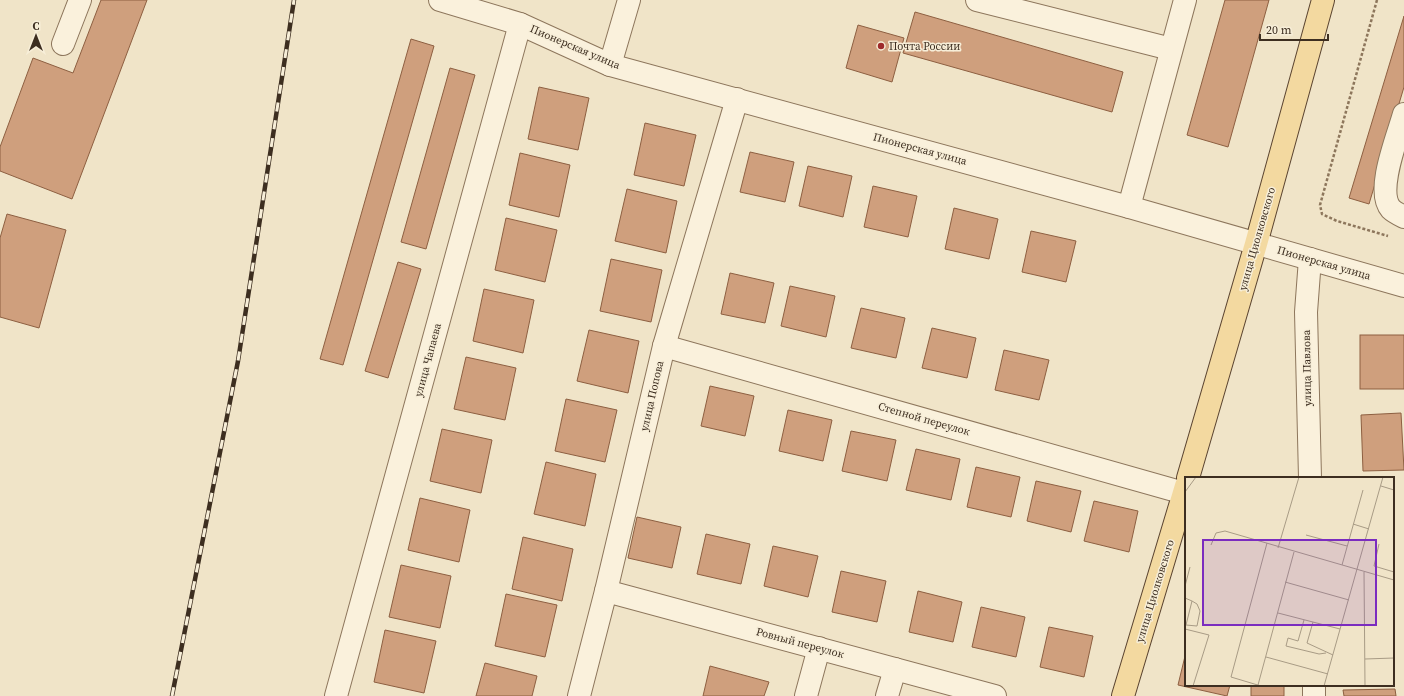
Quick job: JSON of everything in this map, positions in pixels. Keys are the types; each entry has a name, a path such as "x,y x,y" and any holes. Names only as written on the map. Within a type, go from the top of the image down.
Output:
{"main road":[{"name":"улица Циолковского","path":"1189,477 1256,244 1323,0"},
{"name":"улица Циолковского","path":"1123,696 1185,489"}],"street":[{"path":"63,44 80,0"},
{"name":"Пионерская улица","path":"440,0 520,24 610,64 1129,207 1404,286"},
{"path":"610,64 629,0"},
{"path":"977,0 1171,49"},
{"path":"1129,207 1185,0"},
{"name":"улица Чапаева","path":"336,696 520,24"},
{"name":"улица Попова","path":"579,696 606,591 664,346 737,99"},
{"path":"1404,114 1385,178 1385,196 1391,209 1404,217"},
{"name":"улица Павлова","path":"1310,259 1306,312 1310,477"},
{"name":"Степной переулок","path":"664,346 1185,486"},
{"name":"Ровный переулок","path":"606,591 995,696"},
{"path":"806,696 819,648"},
{"path":"887,696 895,669"}],"path":[{"path":"1377,0 1320,205 1322,214 1337,221 1389,236"}],"building":[{"path":"101,0 147,0 72,199 0,171 0,147 33,58 73,73"},
{"path":"1225,0 1269,0 1228,147 1187,135"},
{"path":"915,12 1123,72 1112,112 903,53"},
{"path":"1404,16 1404,87 1369,204 1349,198"},
{"path":"858,25 904,38 892,82 846,68"},
{"path":"411,39 434,46 343,365 320,359"},
{"path":"450,68 475,75 426,249 401,242"},
{"path":"539,87 589,98 578,150 528,139"},
{"path":"645,123 696,135 684,186 634,175"},
{"path":"750,152 794,162 785,202 740,192"},
{"path":"520,153 570,165 559,217 509,205"},
{"path":"808,166 852,176 843,217 799,206"},
{"path":"873,186 917,196 908,237 864,227"},
{"path":"627,189 677,201 666,253 615,241"},
{"path":"954,208 998,219 989,259 945,249"},
{"path":"7,214 66,230 39,328 0,317 0,238"},
{"path":"506,218 557,230 545,282 495,270"},
{"path":"1031,231 1076,241 1066,282 1022,272"},
{"path":"611,259 662,270 651,322 600,311"},
{"path":"398,262 421,269 388,378 365,371"},
{"path":"730,273 774,283 765,323 721,314"},
{"path":"790,286 835,296 826,337 781,326"},
{"path":"484,289 534,300 523,353 473,341"},
{"path":"861,308 905,318 896,358 851,348"},
{"path":"932,328 976,338 967,378 922,368"},
{"path":"589,330 639,341 628,393 577,381"},
{"path":"1360,335 1404,335 1404,389 1360,389"},
{"path":"1004,350 1049,360 1039,400 995,390"},
{"path":"466,357 516,368 505,420 454,409"},
{"path":"710,386 754,396 745,436 701,426"},
{"path":"566,399 617,410 605,462 555,451"},
{"path":"788,410 832,420 823,461 779,451"},
{"path":"1401,413 1404,470 1363,471 1361,415"},
{"path":"442,429 492,440 481,493 430,481"},
{"path":"851,431 896,440 887,481 842,471"},
{"path":"916,449 960,459 951,500 906,490"},
{"path":"546,462 596,474 585,526 534,514"},
{"path":"976,467 1020,477 1011,517 967,507"},
{"path":"1036,481 1081,491 1071,532 1027,521"},
{"path":"420,498 470,510 459,562 408,550"},
{"path":"1094,501 1138,511 1129,552 1084,541"},
{"path":"637,517 681,527 672,568 628,558"},
{"path":"706,534 750,544 741,584 697,574"},
{"path":"523,537 573,549 562,601 512,589"},
{"path":"773,546 818,556 808,597 764,586"},
{"path":"401,565 451,576 440,628 389,617"},
{"path":"841,571 886,581 877,622 832,612"},
{"path":"918,591 962,602 953,642 909,632"},
{"path":"506,594 557,605 545,657 495,646"},
{"path":"981,607 1025,617 1016,657 972,647"},
{"path":"1049,627 1093,636 1084,677 1040,667"},
{"path":"385,630 436,641 424,693 374,682"},
{"path":"1185,656 1185,686 1230,686 1227,696 1178,685"},
{"path":"485,663 537,676 532,696 476,696"},
{"path":"710,666 769,682 764,696 703,696"},
{"path":"1251,686 1284,686 1284,696 1251,696"},
{"path":"1395,689 1396,696 1344,696 1343,690"}],"railway":[{"path":"172,696 238,361 294,0"}],"place":[{"name":"Почта России","path":"881,46"}]}
